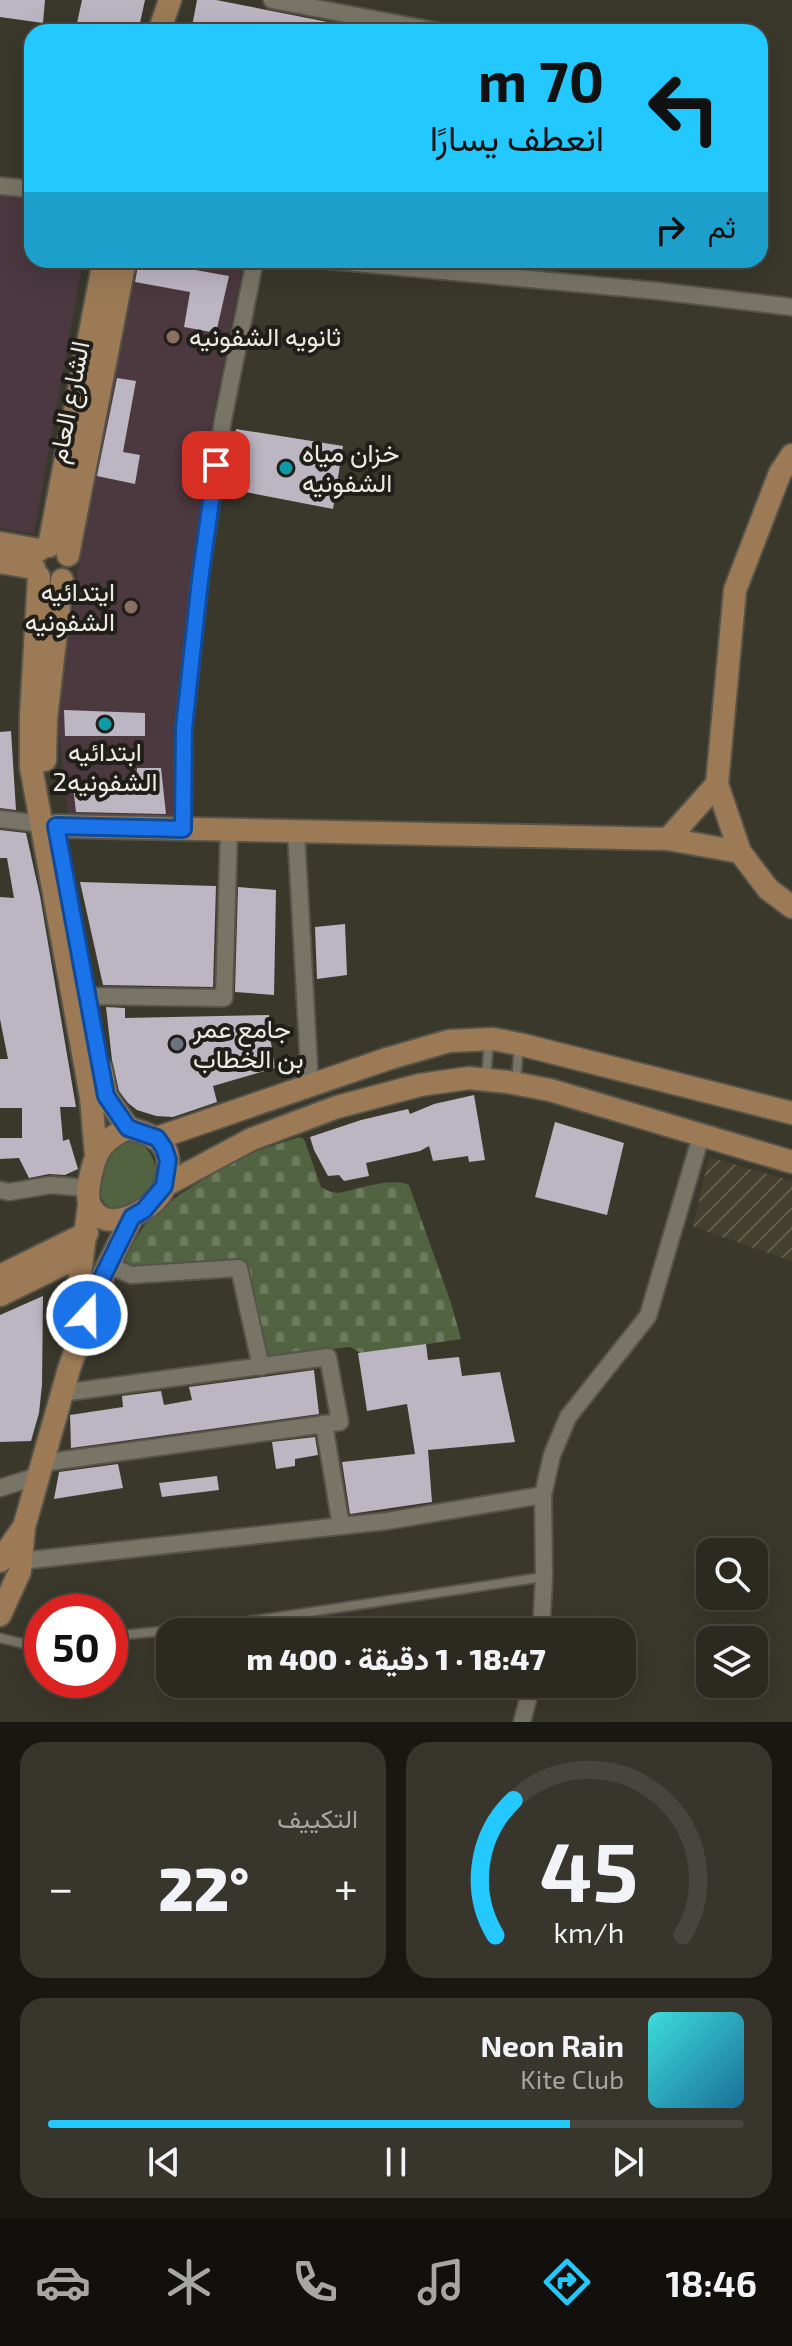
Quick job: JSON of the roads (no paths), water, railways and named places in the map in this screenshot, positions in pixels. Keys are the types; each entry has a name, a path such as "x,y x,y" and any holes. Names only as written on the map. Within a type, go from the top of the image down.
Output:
{"main road":[{"path":"162,24 170,0"},
{"path":"176,24 181,0"},
{"name":"الشارع العام","path":"46,559 102,268"},
{"name":"الشارع العام","path":"46,559 123,268"},
{"path":"792,455 780,473 735,590 717,784 740,852 768,889 792,907"},
{"path":"0,543 46,559"},
{"path":"0,562 46,559"},
{"path":"46,559 48,582 62,580 46,719 49,825 91,1097 96,1155 69,1369"},
{"path":"46,559 31,716 31,767 49,825 88,996 106,1096 128,1128 157,1138 164,1148 168,1160 164,1186"},
{"path":"668,839 717,784"},
{"path":"49,825 668,839 740,852"},
{"path":"157,1138 449,1041 489,1039 792,1113"},
{"path":"89,1196 99,1216 120,1220 132,1217 144,1210 164,1186 252,1139 337,1107 420,1085 469,1078 550,1090 792,1162"},
{"path":"96,1155 108,1138 128,1128"},
{"path":"0,1615 20,1571 10,1561 24,1527 69,1369 97,1288 132,1217"},
{"path":"0,1276 84,1244"},
{"path":"0,1295 84,1244"}],"street":[{"path":"272,0 400,24"},
{"path":"0,186 24,188"},
{"path":"183,829 184,728 200,580 223,420 253,268"},
{"path":"410,268 792,307"},
{"path":"0,819 49,825"},
{"path":"88,996 224,998 229,830"},
{"path":"296,831 310,1085"},
{"path":"542,1618 543,1495 552,1455 568,1417 648,1316 701,1136"},
{"path":"0,1190 9,1192 51,1185 89,1196"},
{"path":"108,1265 131,1275 239,1268 261,1367"},
{"path":"0,1488 40,1470 340,1422 328,1357 62,1393"},
{"path":"324,1424 341,1526"},
{"path":"10,1561 387,1521 543,1495"},
{"path":"522,1722 528,1698"}],"lane":[{"path":"486,1080 489,1039"},
{"path":"516,1083 519,1044"},
{"path":"128,1634 218,1626 544,1577"},
{"path":"0,1638 24,1644"}],"place":[{"name":"ثانويه الشفونيه","path":"173,337"},
{"name":"خزان مياه الشفونيه","path":"286,468"},
{"name":"ايتدائيه الشفونيه","path":"131,607"},
{"name":"ابتدائيه الشفونيه2","path":"105,724"},
{"name":"جامع عمر بن الخطاب","path":"177,1044"}]}
